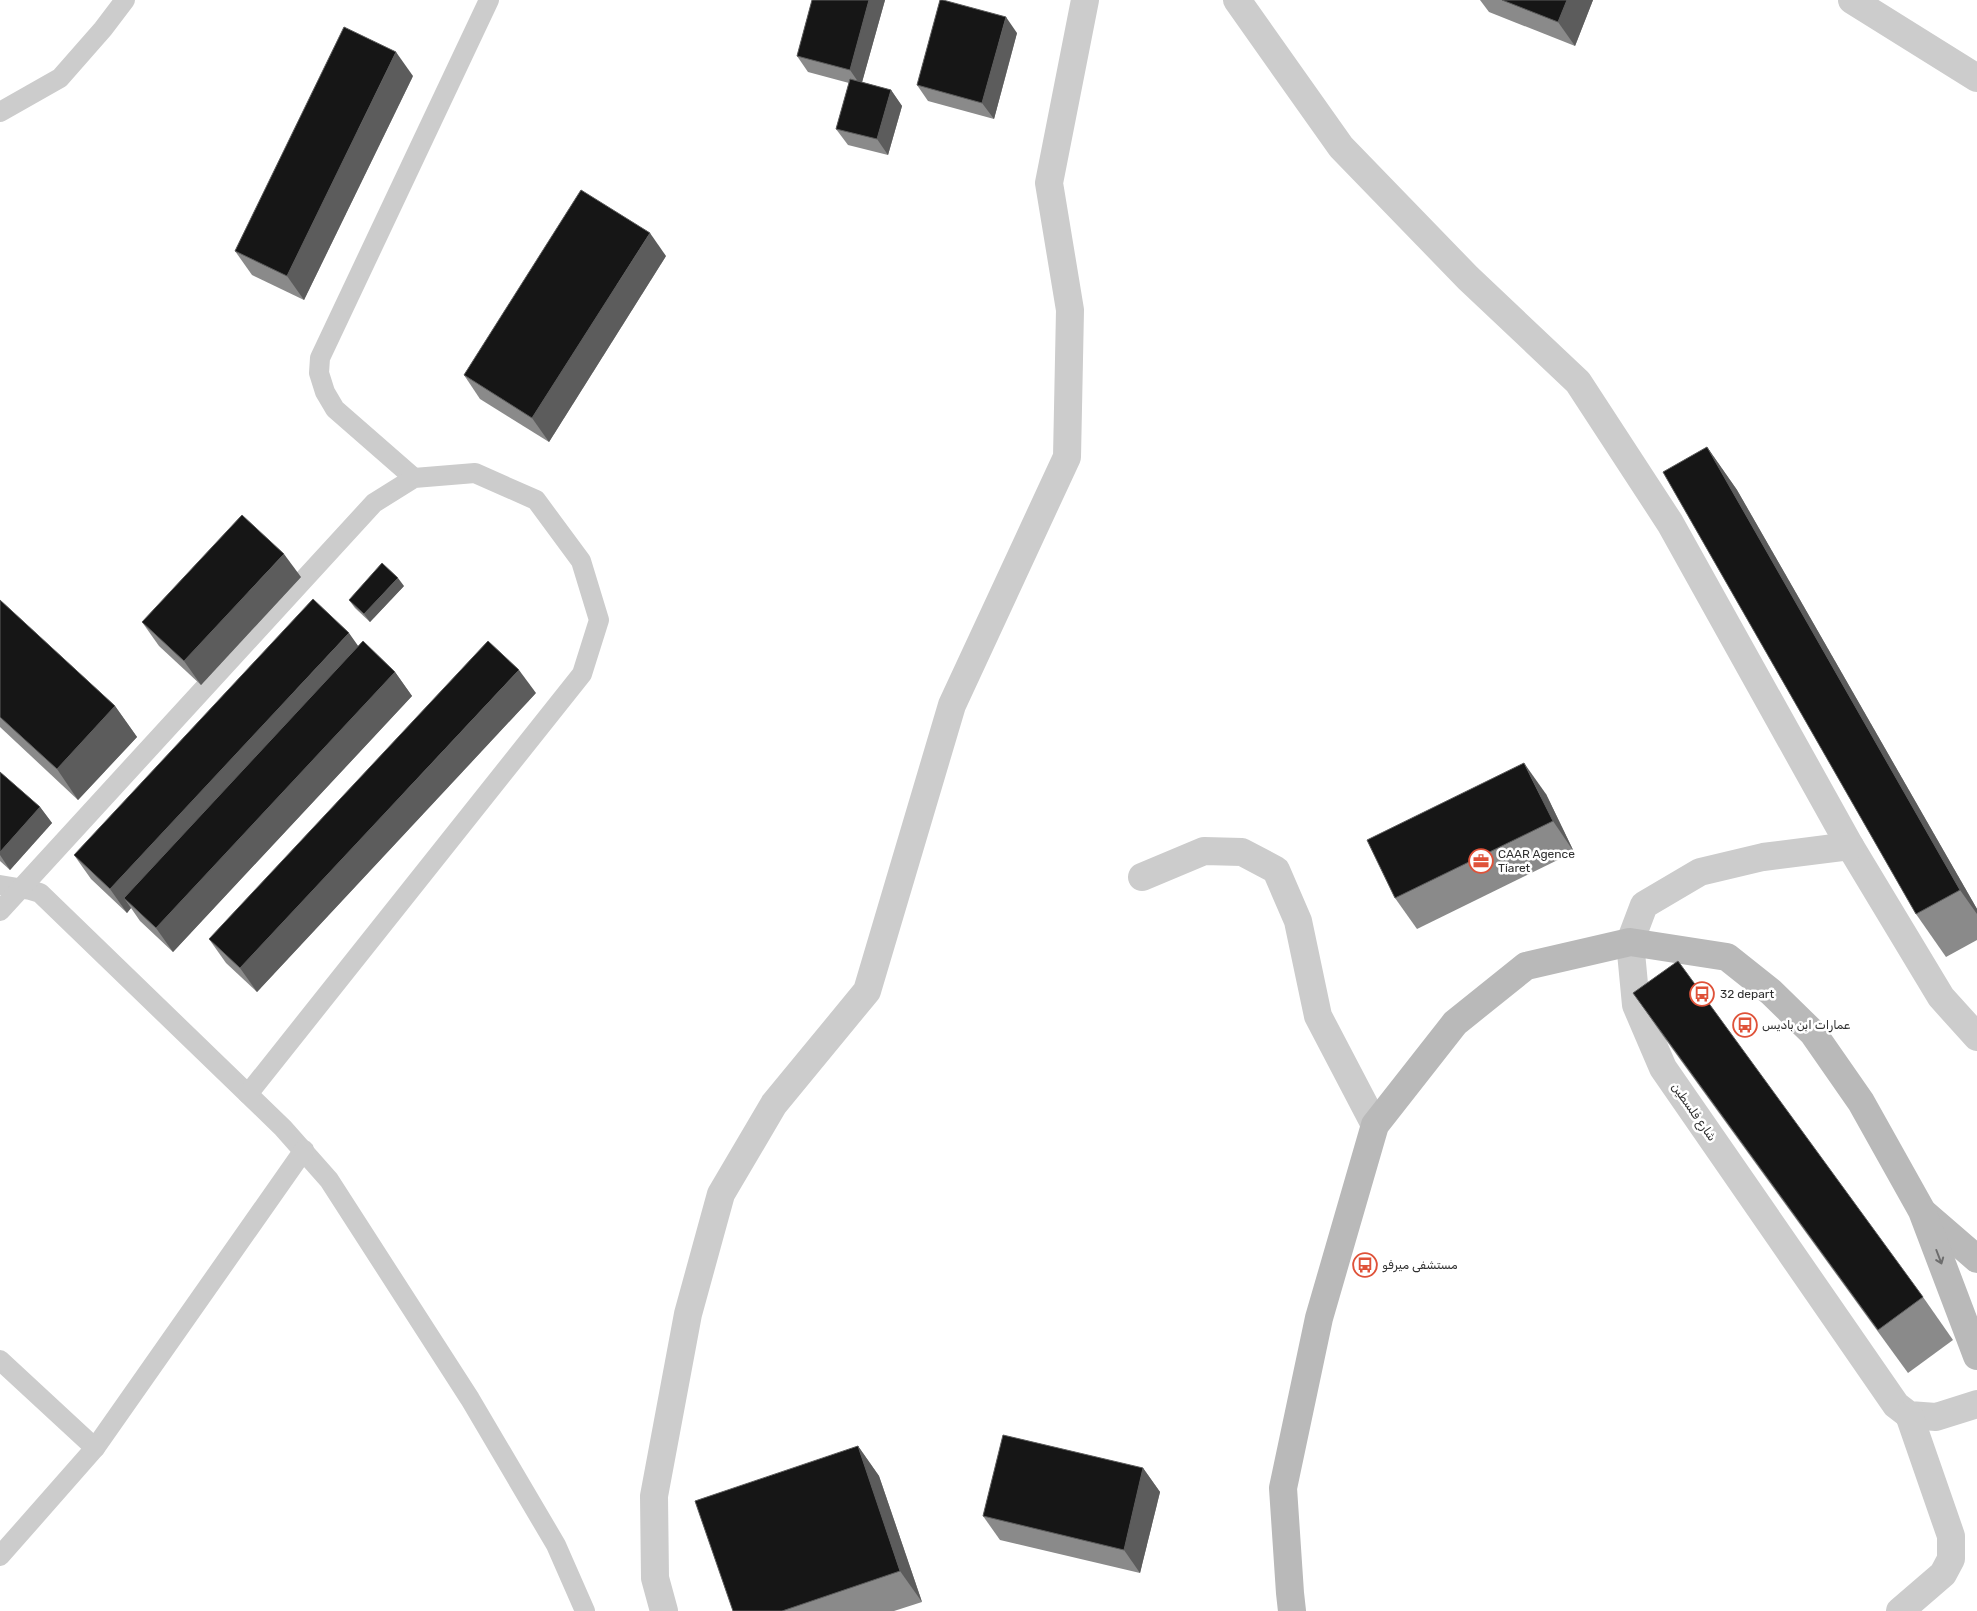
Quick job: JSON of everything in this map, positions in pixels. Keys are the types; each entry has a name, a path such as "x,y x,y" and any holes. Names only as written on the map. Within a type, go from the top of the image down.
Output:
{"main road":[{"path":"1294,1605 1282,1488 1319,1318 1375,1125 1455,1023 1526,966 1630,942 1727,957 1771,992 1813,1033 1861,1102 1922,1211 1977,1356"},
{"path":"1922,1211 1977,1258"}],"street":[{"path":"664,1611 655,1578 654,1496 688,1314 721,1194 774,1104 867,991 952,705 1067,457 1070,310 1049,184 1085,0"},
{"path":"1237,0 1341,146 1468,278 1578,382 1670,523 1850,846 1941,997 1977,1037"},
{"path":"1852,0 1977,78"},
{"name":"شارع فلسطين","path":"1850,846 1764,857 1700,872 1644,905 1630,942 1636,1005 1663,1068 1896,1405 1909,1415"},
{"path":"1142,877 1204,851 1242,852 1276,870 1298,921 1318,1016 1375,1125"},
{"path":"1900,1611 1943,1574 1951,1559 1951,1536 1909,1415 1936,1417 1977,1404"}],"lane":[{"path":"0,112 60,78 103,29 125,0"},
{"path":"414,478 335,408 325,392 319,373 320,358 489,0"},
{"path":"0,911 374,503 414,478 475,473 536,500 581,561 599,620 582,674 248,1094"},
{"path":"0,885 40,893 248,1094 304,1150 329,1180 470,1399 556,1545 585,1611"},
{"path":"0,1556 95,1448 304,1150"},
{"path":"0,1360 95,1448"}],"building":[{"path":"812,0 869,0 850,70 797,56"},
{"path":"940,0 1006,17 982,103 917,85"},
{"path":"1502,0 1567,0 1558,22"},
{"path":"344,27 396,52 287,276 235,251"},
{"path":"850,79 891,90 877,139 836,129"},
{"path":"581,190 650,233 532,418 464,375"},
{"path":"1707,447 1960,890 1916,914 1663,472"},
{"path":"242,515 284,554 184,661 142,622"},
{"path":"382,563 398,578 364,614 349,600"},
{"path":"313,599 349,633 110,889 74,855"},
{"path":"0,600 115,706 57,769 0,717"},
{"path":"363,641 395,672 156,928 124,898"},
{"path":"488,641 519,670 240,968 209,939"},
{"path":"1524,763 1553,821 1395,898 1367,840"},
{"path":"0,772 40,807 0,852"},
{"path":"1678,961 1923,1297 1878,1330 1633,993"},
{"path":"1003,1435 1143,1468 1124,1550 983,1516"},
{"path":"858,1446 900,1571 782,1611 733,1611 695,1501"}],"place":[{"name":"CAAR Agence Tiaret","path":"1481,861"},
{"name":"32 depart","path":"1702,994"},
{"name":"عمارات ابن باديس","path":"1745,1025"},
{"name":"مستشفى ميرفو","path":"1365,1265"}]}
